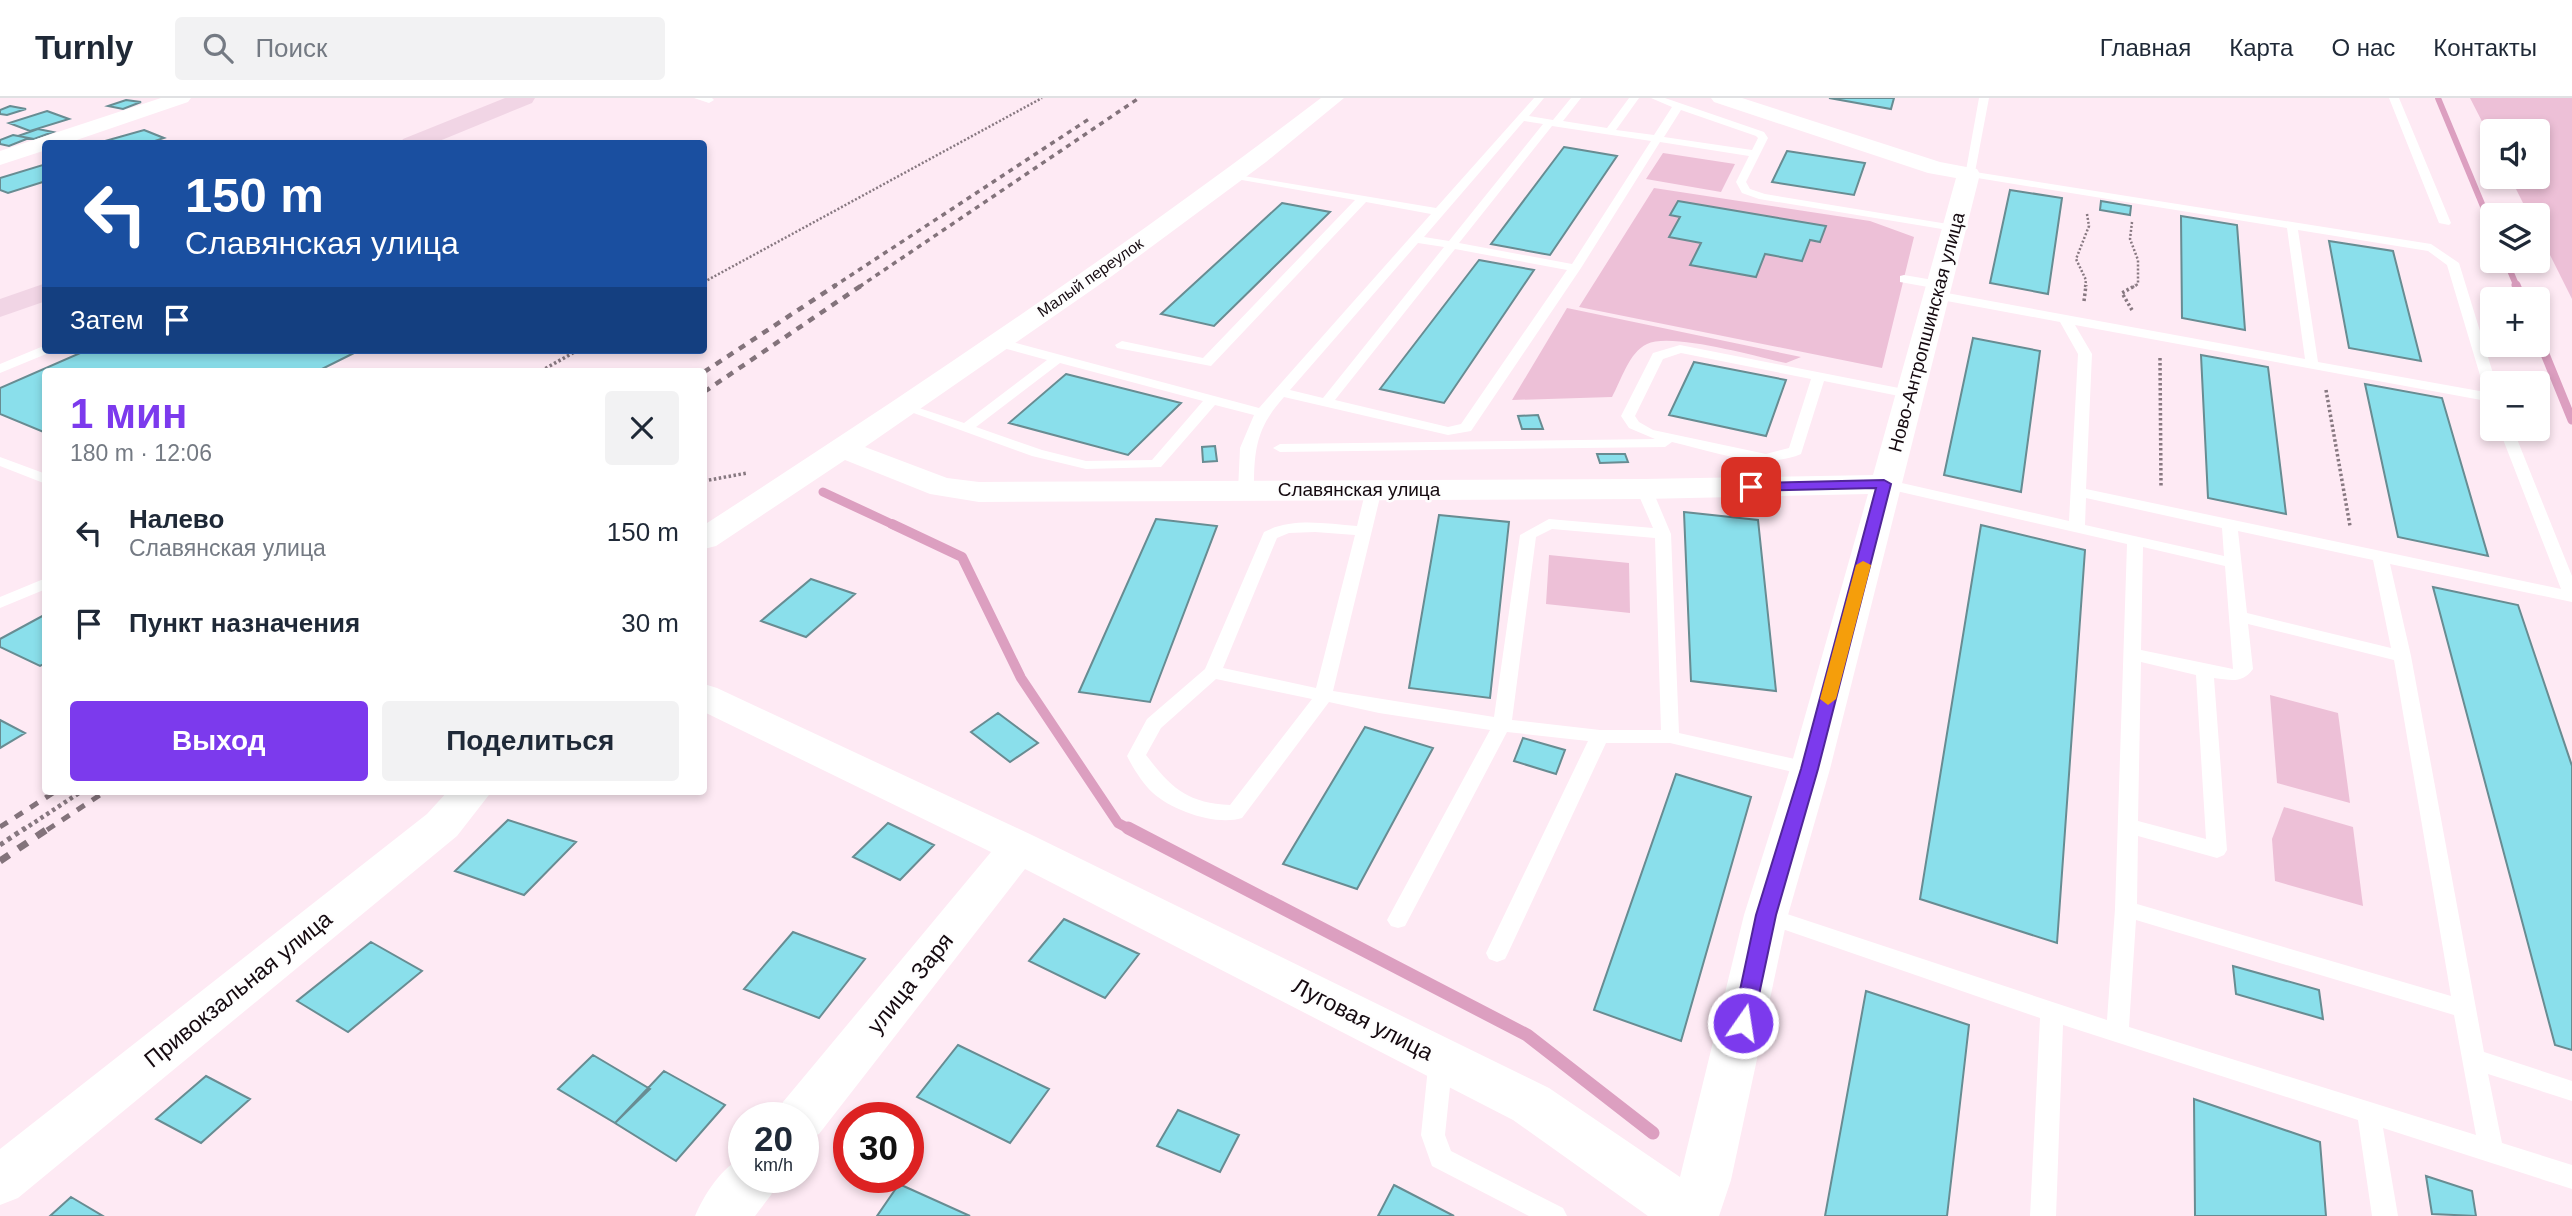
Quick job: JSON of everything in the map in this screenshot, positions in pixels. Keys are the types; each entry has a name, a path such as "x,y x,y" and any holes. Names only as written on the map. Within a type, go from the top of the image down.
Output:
{"street":[{"path":"54,140 181,98"},
{"path":"421,140 524,98"},
{"name":"Малый переулок","path":"841,448 1236,176 1334,98"},
{"path":"1722,98 1936,168 1969,174"},
{"path":"0,158 42,144"},
{"name":"Ново-Антропшинская улица","path":"1695,1207 1766,915 1810,769 1909,394 1926,286 1954,228 1969,174"},
{"path":"0,309 42,293"},
{"path":"707,537 841,448"},
{"name":"Славянская улица","path":"841,448 941,487 979,492 1644,489 1884,484"},
{"name":"Луговая улица","path":"707,698 1019,847 1531,1104 1695,1207"},
{"name":"Привокзальная улица","path":"0,1181 442,825 468,795"},
{"name":"улица Заря","path":"814,1102 1019,847"},
{"path":"722,1216 741,1193"}],"lane":[{"path":"1246,490 1247,448 1262,413 1539,98"},
{"path":"1326,402 1451,245 1576,98"},
{"path":"1610,131 1634,98"},
{"path":"1656,98 1760,134 1763,138 1741,182 1746,191 1763,197 1954,228"},
{"path":"1984,98 1969,174 2431,248 2445,255 2453,263 2485,371"},
{"path":"2395,98 2445,222"},
{"path":"1281,393 1448,430 1466,428 1575,268 1678,106"},
{"path":"1522,118 1755,154"},
{"path":"1236,176 1439,212"},
{"path":"1122,345 1206,363 1364,198"},
{"path":"2292,226 2317,365"},
{"path":"1417,239 1575,268"},
{"path":"1926,286 2070,320 2480,394"},
{"path":"2070,320 2085,354 2077,527"},
{"path":"997,342 1055,360 1262,413"},
{"path":"1819,376 1796,451 1784,457 1766,458 1648,433 1634,425 1628,416 1658,356 1680,349 1819,376 1909,394"},
{"path":"0,369 42,351"},
{"path":"967,428 1055,360"},
{"path":"904,407 1037,453 1086,465 1156,464 1211,401"},
{"path":"1466,428 1471,445"},
{"path":"2511,441 2572,597"},
{"path":"1280,448 1693,443"},
{"path":"0,461 42,478"},
{"path":"1884,484 2233,563"},
{"path":"1364,531 1293,528 1277,530 1270,535 1213,672 1154,724 1136,756 1160,788 1202,811 1235,813 1323,697 1364,531 1374,489"},
{"path":"1644,489 1663,534 1670,737"},
{"path":"2080,492 2572,597"},
{"path":"1398,920 1489,744 1502,725 1528,535 1549,524 1663,534"},
{"path":"2132,654 2204,671 2237,675 2245,669 2230,525"},
{"path":"2117,1033 2126,908 2135,541"},
{"path":"2380,556 2402,656 2491,1152"},
{"path":"0,603 42,585"},
{"path":"2239,616 2402,656"},
{"path":"2128,826 2217,850 2204,671"},
{"path":"1213,672 1323,697 1502,725 1600,736 1670,737 1810,769"},
{"path":"1497,953 1600,736"},
{"path":"2126,908 2464,1009"},
{"path":"1766,915 2052,1012 2572,1177"},
{"path":"2043,1216 2052,1012"},
{"path":"1441,1058 1433,1135 1441,1158 1554,1216"},
{"path":"2474,1059 2572,1091"},
{"path":"2369,1112 2385,1216"}],"path":[{"path":"707,280 1042,98"},
{"path":"2070,320 2086,296 2086,280 2076,259 2089,226 2083,192"},
{"path":"2133,332 2135,316 2122,293 2138,284 2139,254 2130,239 2130,226 2136,214 2149,203"},
{"path":"2160,337 2162,510"},
{"path":"546,368 571,354"},
{"path":"2317,365 2355,551"},
{"path":"0,845 76,795"}],"shaded area":[{"path":"2470,98 2572,98 2572,299 2550,255 2550,203 2523,203 2516,189 2550,189 2550,119 2481,119"},
{"path":"1663,153 1735,164 1721,192 1646,179"},
{"path":"1654,188 1870,221 1914,237 1882,368 1579,307"},
{"path":"1567,308 1801,357 1786,363 1694,343 1659,341 1647,344 1635,353 1612,397 1512,400"},
{"path":"1549,555 1629,563 1630,613 1546,604"},
{"path":"2270,695 2338,713 2350,803 2277,783"},
{"path":"2284,807 2353,827 2363,906 2275,881 2272,839"}],"building":[{"path":"1829,98 1894,98 1891,109"},
{"path":"126,100 141,102 123,109 108,106"},
{"path":"10,106 26,109 7,115 0,114 0,110"},
{"path":"47,111 69,119 30,131 9,123"},
{"path":"38,129 53,132 34,139 18,136"},
{"path":"144,130 164,138 158,140 109,140"},
{"path":"13,135 29,138 9,146 0,144 0,140"},
{"path":"1564,147 1617,156 1550,255 1491,244"},
{"path":"1787,151 1865,163 1854,195 1772,182"},
{"path":"42,165 42,182 8,193 0,190 0,178"},
{"path":"2010,190 2062,198 2048,294 1990,283"},
{"path":"1678,201 1826,226 1820,242 1810,240 1802,261 1765,254 1756,277 1690,265 1701,243 1669,237 1680,217 1670,215"},
{"path":"2101,201 2131,206 2130,215 2100,210"},
{"path":"1282,203 1330,212 1214,326 1161,314"},
{"path":"2181,216 2237,225 2245,330 2182,318"},
{"path":"2329,241 2393,251 2421,361 2349,348"},
{"path":"1479,260 1534,270 1444,403 1380,389"},
{"path":"1973,338 2040,351 2021,492 1944,475"},
{"path":"78,354 352,354 324,368 46,368"},
{"path":"2201,355 2268,367 2286,514 2208,498"},
{"path":"1694,362 1786,380 1766,436 1669,415"},
{"path":"42,370 42,431 0,414 0,388"},
{"path":"1066,374 1181,403 1128,455 1009,423"},
{"path":"2365,384 2442,398 2488,556 2398,537"},
{"path":"1538,415 1543,429 1522,429 1518,416"},
{"path":"1215,446 1217,461 1203,462 1202,447"},
{"path":"1597,454 1625,454 1628,462 1600,463"},
{"path":"1684,512 1758,520 1776,691 1691,681"},
{"path":"1439,515 1509,522 1490,698 1409,688"},
{"path":"1156,519 1217,526 1150,702 1079,692"},
{"path":"1981,525 2085,550 2057,943 1920,899"},
{"path":"811,579 855,594 806,637 761,621"},
{"path":"2433,587 2518,605 2572,766 2572,1050 2555,1045"},
{"path":"42,616 42,665 0,647 0,639"},
{"path":"998,713 1038,743 1010,762 971,732"},
{"path":"0,720 25,733 0,748"},
{"path":"1365,727 1433,748 1357,889 1283,864"},
{"path":"1523,738 1565,750 1556,774 1514,761"},
{"path":"1676,774 1751,797 1681,1041 1594,1010"},
{"path":"508,820 576,842 524,895 455,871"},
{"path":"888,823 934,845 900,880 853,857"},
{"path":"1064,919 1139,954 1105,998 1029,961"},
{"path":"793,932 865,959 819,1018 744,989"},
{"path":"371,942 422,971 348,1032 297,1001"},
{"path":"2233,966 2319,990 2323,1019 2236,994"},
{"path":"1866,991 1969,1025 1947,1216 1825,1216"},
{"path":"958,1045 1049,1089 1010,1143 917,1097"},
{"path":"593,1055 650,1089 615,1123 558,1089"},
{"path":"664,1071 725,1105 676,1161 615,1123"},
{"path":"206,1076 250,1099 201,1143 156,1119"},
{"path":"2194,1099 2320,1142 2326,1216 2195,1216"},
{"path":"1178,1110 1239,1135 1220,1172 1157,1146"},
{"path":"2426,1176 2472,1191 2476,1216 2432,1214"},
{"path":"1394,1185 1454,1216 1378,1216"},
{"path":"893,1193 919,1193 970,1216 877,1216"},
{"path":"71,1197 103,1216 50,1216"}],"waterway":[{"path":"2438,98 2482,203"},
{"path":"2511,273 2517,287"},
{"path":"2546,357 2572,420"},
{"path":"823,492 896,526"},
{"path":"892,524 962,557 1021,678 1118,823 1131,830"},
{"path":"1128,828 1527,1035 1653,1133"}],"railway":[{"path":"859,287 1139,98"},
{"path":"833,287 1092,117"},
{"path":"707,370 836,285"},
{"path":"707,390 862,285"},
{"path":"0,827 50,795"},
{"path":"47,830 100,795"},
{"path":"0,861 49,828"}],"slow traffic":[{"path":"1828,699 1863,565"}],"route":[{"path":"1743,1023 1762,944 1766,915 1810,769 1884,484 1751,487"}]}
